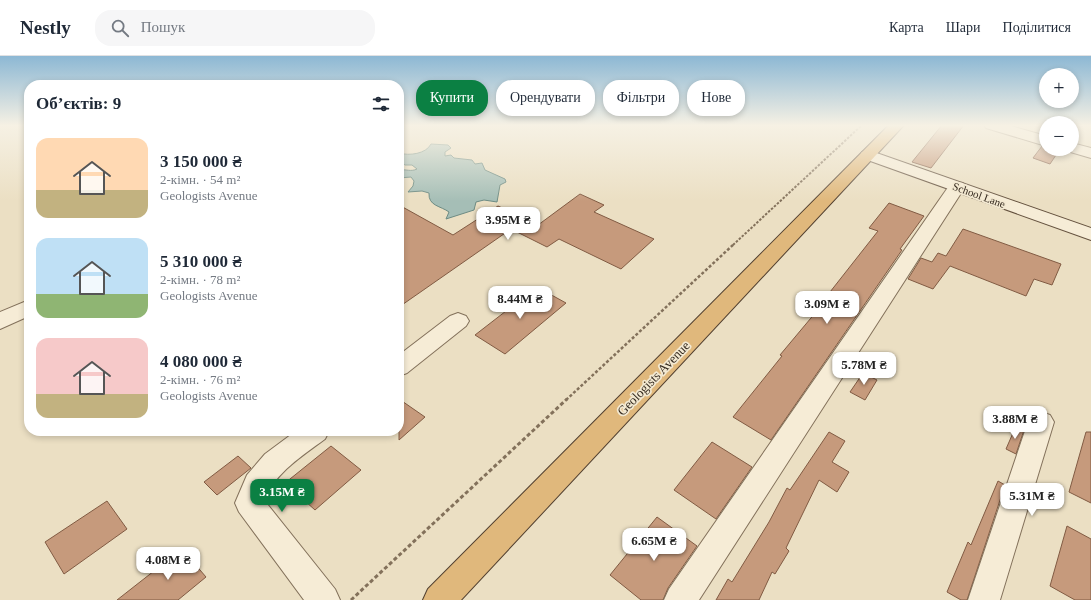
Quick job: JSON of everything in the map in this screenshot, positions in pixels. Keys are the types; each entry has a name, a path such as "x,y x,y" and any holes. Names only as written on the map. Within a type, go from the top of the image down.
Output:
{"highway":[{"name":"Geologists Avenue","path":"439,600 872,150"}],"street":[{"path":"1081,150 1091,153"},
{"name":"School Lane","path":"868,155 1091,234"},
{"path":"680,600 957,187"},
{"path":"0,321 24,309"},
{"path":"404,363 458,321"},
{"path":"984,600 1041,422"},
{"path":"309,436 274,462 257,484 249,503 324,600"}],"path":[{"path":"351,600 835,150"}],"water":[{"path":"424,150 447,150 445,152 445,156 451,155 454,158 472,160 475,164 482,163 485,170 505,179 506,182 500,185 497,202 484,200 476,202 474,210 446,219 449,212 433,203 429,197 429,193 422,191 408,192 413,186 414,181 411,177 404,178 404,170 417,169 412,165 404,164 404,154"}],"building":[{"path":"921,150 945,150 931,168 912,162"},
{"path":"1039,150 1039,156 1055,156 1050,164 1033,158"},
{"path":"580,194 604,205 594,212 654,239 621,269 559,239 547,247 511,229 404,304 404,208 453,235 498,206 538,225"},
{"path":"889,203 924,216 900,249 902,250 771,440 733,417 878,231 869,228"},
{"path":"963,229 1061,264 1052,285 1034,279 1026,296 950,266 933,289 908,279 921,258 932,262 938,253 946,256"},
{"path":"537,287 566,303 505,354 475,335"},
{"path":"863,373 877,380 865,400 850,392"},
{"path":"404,402 425,417 404,436"},
{"path":"1016,426 1024,430 1016,454 1006,449"},
{"path":"829,432 845,441 832,462 849,472 837,492 819,480 786,548 789,551 775,574 772,572 759,600 716,600 728,579 732,582 769,522 787,488 790,490"},
{"path":"1086,432 1091,432 1091,503 1069,492"},
{"path":"712,442 752,467 716,519 674,490"},
{"path":"331,446 361,470 315,510 285,483"},
{"path":"238,456 251,468 217,495 204,482"},
{"path":"998,481 1005,485 967,600 961,600 947,592 968,542 971,545"},
{"path":"107,501 127,529 64,574 45,542"},
{"path":"657,517 697,546 668,588 663,600 641,600 610,575"},
{"path":"1067,526 1091,539 1091,600 1075,600 1050,586"},
{"path":"182,549 206,577 178,600 117,600"}]}
